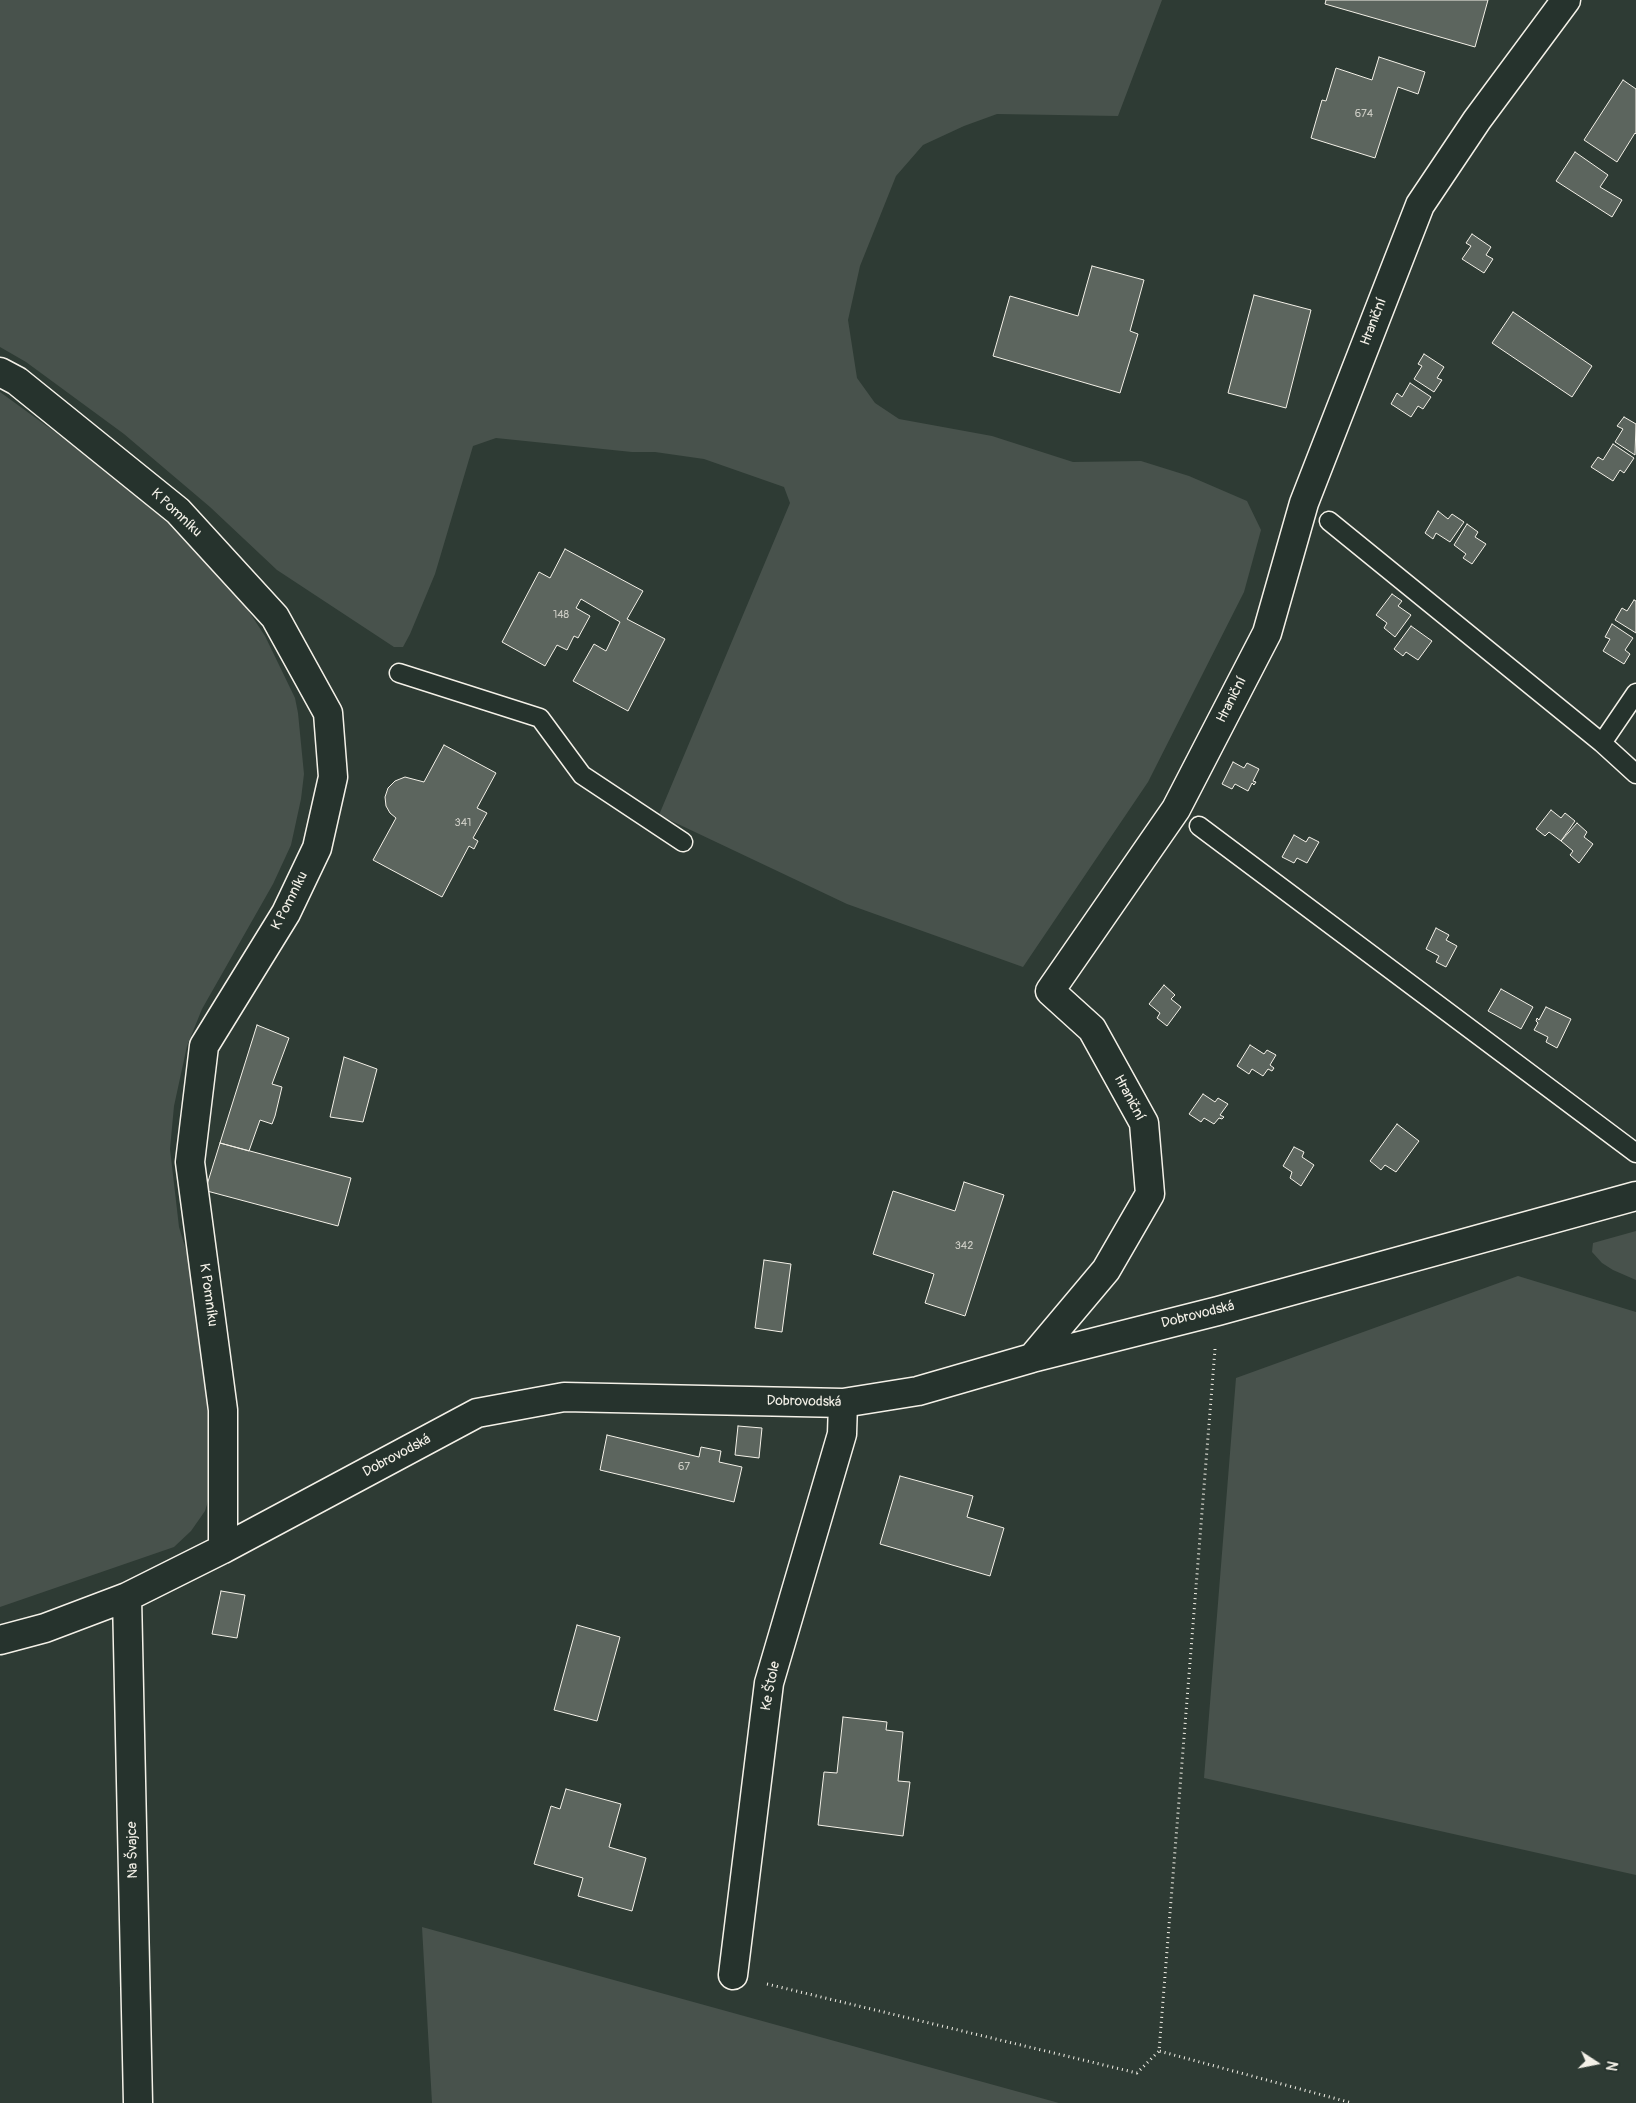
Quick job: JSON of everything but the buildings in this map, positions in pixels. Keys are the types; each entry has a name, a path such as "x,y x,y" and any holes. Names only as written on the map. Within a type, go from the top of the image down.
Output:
{"street":[{"name":"Hraniční","path":"1032,1358 1106,1270 1150,1194 1144,1123 1092,1029 1050,992 1176,809 1267,633 1304,503 1420,205 1478,120 1566,0"},
{"name":"K Pomníku","path":"0,372 17,382 178,511 275,617 328,713 333,776 317,848 286,913 204,1046 190,1162 224,1410 223,1549"},
{"name":"Dobrovodská","path":"0,1640 45,1628 128,1597 223,1549 477,1413 564,1397 843,1403 918,1391 1032,1358 1218,1311 1636,1196"},
{"name":"Ke Štole","path":"733,1976 769,1683 842,1434 843,1403"},
{"name":"Na Švajce","path":"128,1597 138,2103"}],"lane":[{"path":"1330,521 1602,743 1636,774"},
{"path":"399,673 540,718 582,775 683,842"},
{"path":"1602,743 1636,694"},
{"path":"1199,826 1636,1153"}],"path":[{"path":"733,1976 1137,2073 1159,2051 1218,1311"},
{"path":"1159,2051 1352,2103"}],"shaded area":[{"path":"0,0 1162,0 1118,116 997,114 964,126 923,145 896,176 860,266 848,320 857,378 875,403 899,419 992,436 1073,462 1141,461 1189,476 1247,501 1261,530 1244,592 1148,782 1023,967 847,904 659,815 790,503 784,487 704,459 655,452 632,452 496,438 473,446 435,574 403,647 394,647 277,570 210,507 124,434 26,362 0,347"},
{"path":"0,392 99,464 196,542 242,601 265,636 295,698 304,774 301,799 291,845 273,884 202,1009 187,1046 174,1106 170,1149 179,1227 198,1290 208,1392 213,1485 205,1511 191,1531 174,1547 0,1607"},
{"path":"1636,1231 1636,1280 1602,1263 1592,1252 1593,1243"},
{"path":"1518,1276 1636,1312 1636,1875 1204,1778 1236,1378"},
{"path":"422,1927 1059,2103 432,2103"}]}
